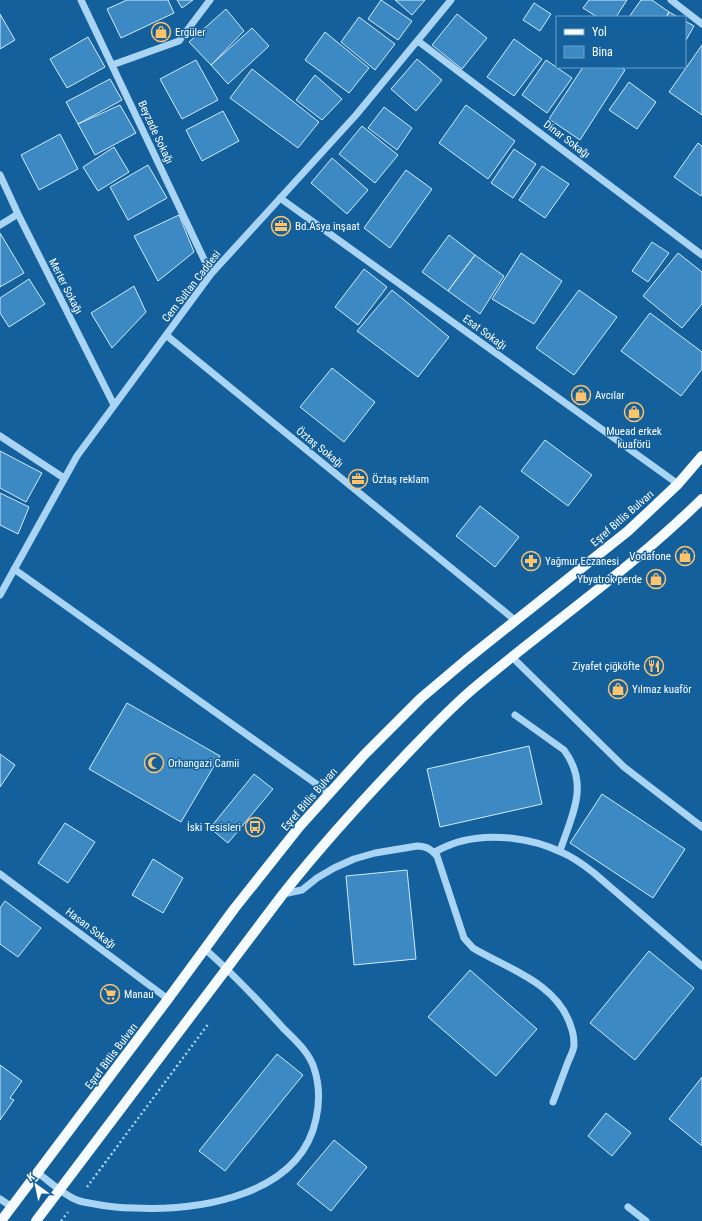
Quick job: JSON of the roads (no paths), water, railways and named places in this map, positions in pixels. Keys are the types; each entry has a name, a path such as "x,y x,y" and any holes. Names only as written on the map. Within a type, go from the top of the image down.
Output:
{"main road":[{"name":"Eşref Bitlis Bulvarı","path":"2,1221 234,909 291,837 329,793 364,755 421,698 628,530 678,484 702,456"},
{"path":"36,1221 283,894 312,857 369,793 472,689 625,568 702,499"}],"street":[{"name":"Beyzade Sokağı","path":"81,0 211,274"},
{"path":"112,65 179,41 210,0"},
{"name":"Cem Sultan Caddesi","path":"0,594 77,456 211,274 356,114 451,0"},
{"path":"671,0 702,24"},
{"name":"Dinar Sokağı","path":"418,41 702,255"},
{"name":"Merter Sokağı","path":"0,175 114,406"},
{"name":"Esat Sokağı","path":"280,198 678,484"},
{"path":"0,225 18,214"},
{"name":"Öztaş Sokağı","path":"166,335 516,621"},
{"path":"0,436 64,478"},
{"path":"14,569 329,793"},
{"path":"512,657 624,767 702,827"},
{"path":"515,715 564,750 574,766 578,788 576,801 560,851"},
{"path":"434,852 448,845 463,841 498,837 531,842 560,851 578,861 594,873 702,966"},
{"path":"283,894 302,890 317,878 334,868 375,852 416,846 423,846 434,852 437,856 464,938 468,943 473,948 535,981 546,989 556,999 570,1021 574,1046 553,1102"},
{"name":"Hasan Sokağı","path":"0,874 168,999"},
{"path":"38,1173 60,1190 77,1200 116,1208 152,1209 199,1205 231,1198 260,1186 276,1177 301,1153 310,1138 318,1109 320,1094 314,1067 307,1054 244,986 205,949"},
{"path":"0,1199 12,1207"},
{"path":"628,1207 646,1221"}],"place":[{"name":"Ergüler","path":"161,32"},
{"name":"Bd.Asya inşaat","path":"281,226"},
{"name":"Avcılar","path":"581,395"},
{"name":"Muead erkek kuaförü","path":"634,412"},
{"name":"Öztaş reklam","path":"358,479"},
{"name":"Vodafone","path":"685,556"},
{"name":"Yağmur Eczanesi","path":"531,561"},
{"name":"Ybyatrok perde","path":"656,579"},
{"name":"Ziyafet çiğköfte","path":"654,666"},
{"name":"Yılmaz kuaför","path":"618,689"},
{"name":"Orhangazi Camii","path":"154,763"},
{"name":"İski Tesisleri","path":"255,827"},
{"name":"Manau","path":"110,994"}]}
